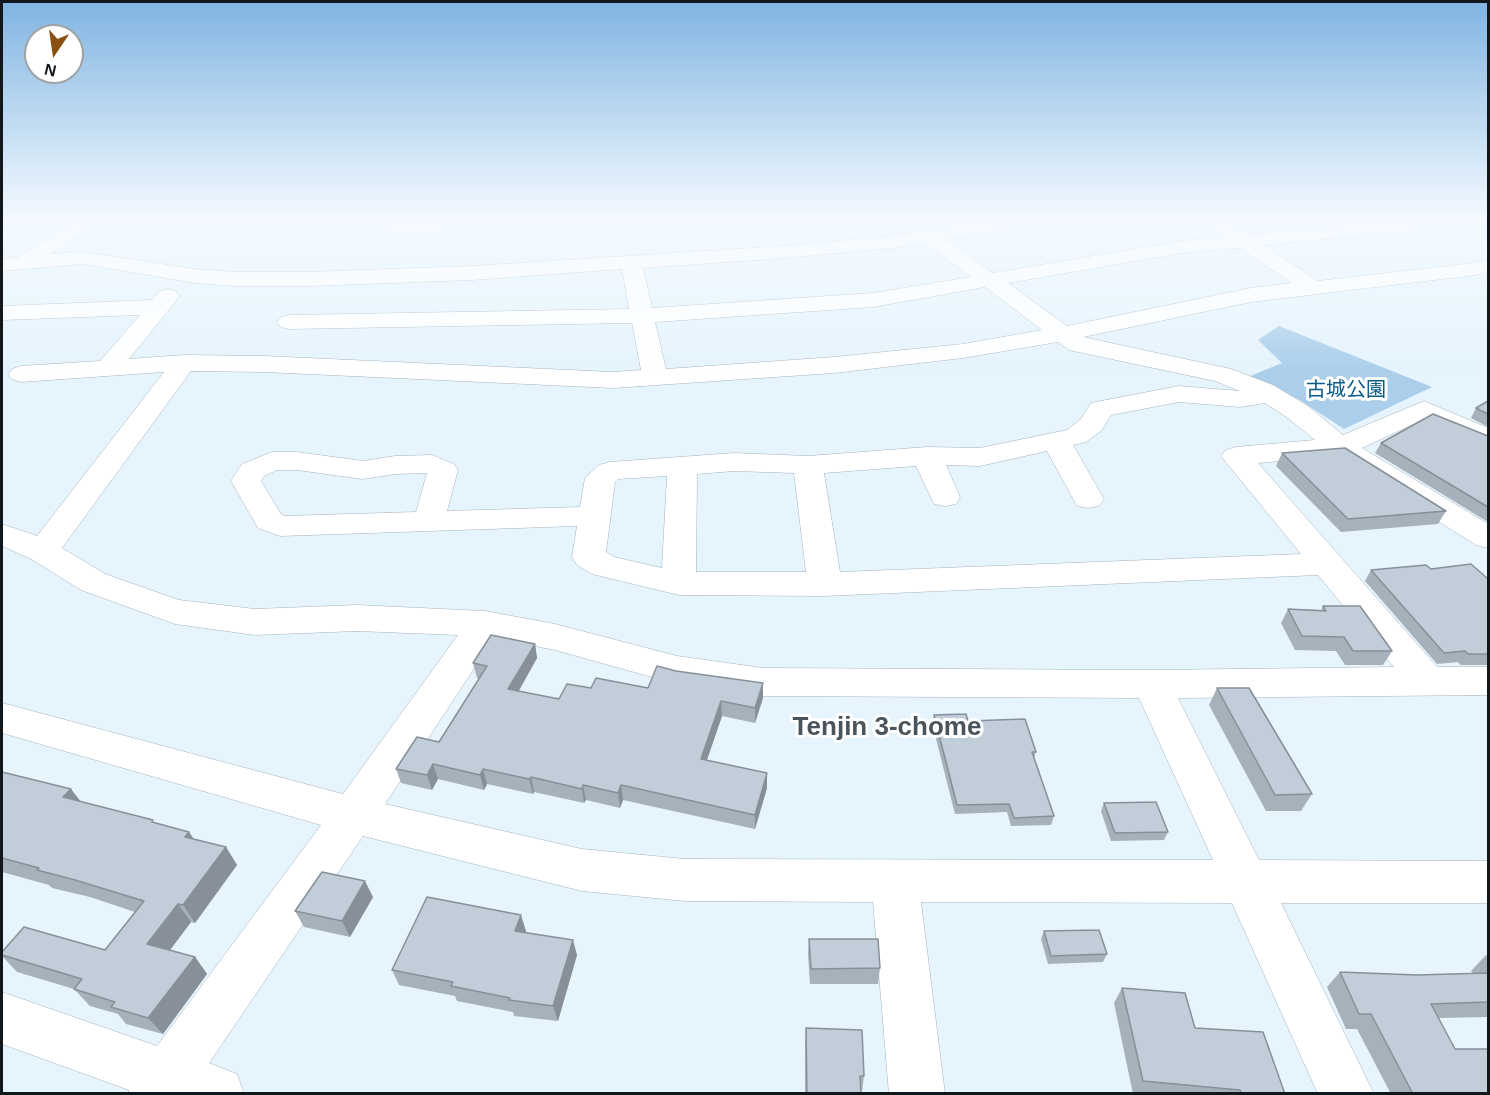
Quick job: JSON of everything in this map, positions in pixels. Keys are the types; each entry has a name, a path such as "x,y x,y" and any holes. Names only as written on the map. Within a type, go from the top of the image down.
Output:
{"street":[{"path":"2,280 17,268"},
{"path":"150,268 195,276 235,279 309,279 543,268"},
{"path":"632,268 655,377"},
{"path":"973,268 1078,345 1222,375 1264,392 1298,412 1340,447 1488,538"},
{"path":"289,322 644,316 873,300 1054,268"},
{"path":"1285,268 1311,286"},
{"path":"2,391 11,375 184,363 264,364 613,380 834,365 963,351 1061,334 1251,294 1476,268"},
{"path":"109,367 178,284 195,276"},
{"path":"264,364 289,322 309,279"},
{"path":"2,313 158,307"},
{"path":"43,551 184,363"},
{"path":"1264,392 1254,398 1240,399 1179,394 1101,409 1092,424 1076,436 980,457 927,456 808,465 734,462 682,468 610,471 600,478 589,557 604,566 679,583 823,584 1328,564"},
{"path":"1427,681 1236,456 1340,447 1424,409 1488,438"},
{"path":"1056,440 1088,499"},
{"path":"927,456 945,497"},
{"path":"429,520 443,470 432,464 395,465 363,470 297,461 272,461 253,470 246,481 269,520 280,526 595,516"},
{"path":"808,465 823,562 823,584"},
{"path":"679,583 682,468"},
{"path":"2,534 43,551 93,582 175,612 255,622 357,618 485,624 555,637 677,670 763,682 1152,684 1488,681"},
{"path":"161,1085 353,815 485,624"},
{"path":"1152,684 1347,1094"},
{"path":"2,718 353,815 582,870 686,880 1488,882"},
{"path":"895,880 917,1094"},
{"path":"2,1018 161,1085 218,1094"}],"green space":[{"name":"古城公園","path":"1279,326 1432,387 1344,429 1298,399 1248,377 1282,363 1258,340"}],"building":[{"path":"1488,401 1488,414 1476,408"},
{"path":"1433,414 1488,436 1488,507 1381,443"},
{"path":"1345,448 1446,511 1348,519 1282,453"},
{"path":"1471,564 1488,579 1488,654 1468,654 1465,651 1444,653 1371,570 1426,565 1431,569"},
{"path":"1323,606 1360,606 1392,651 1353,651 1344,637 1302,636 1288,609 1326,611"},
{"path":"491,635 535,644 508,689 559,699 567,684 591,688 596,678 648,688 657,666 676,671 763,683 755,708 721,701 701,759 767,773 755,815 621,785 618,793 583,785 582,789 483,769 480,775 433,764 427,775 396,769 417,737 439,742 487,666 473,663"},
{"path":"1217,688 1249,688 1312,794 1275,795"},
{"path":"966,714 968,721 1025,719 1036,752 1032,752 1054,816 1014,818 1009,804 957,805 934,715"},
{"path":"2,772 71,789 63,797 153,820 152,822 189,832 185,837 226,847 183,905 178,904 147,944 195,957 148,1018 111,1007 115,1002 74,989 82,979 2,955 2,952 24,927 105,950 144,901 2,858"},
{"path":"1156,802 1168,832 1115,833 1104,803"},
{"path":"322,872 365,881 342,921 295,911"},
{"path":"427,897 521,915 515,931 573,940 553,1006 509,1000 510,998 451,986 453,982 392,970"},
{"path":"1099,930 1107,954 1051,956 1044,931"},
{"path":"809,939 878,939 880,968 811,969"},
{"path":"1340,972 1416,975 1488,973 1488,1002 1431,1004 1455,1049 1488,1049 1488,1094 1413,1094 1371,1014 1359,1014"},
{"path":"1122,988 1185,993 1195,1028 1263,1032 1285,1094 1242,1094 1240,1090 1143,1081"},
{"path":"806,1028 862,1030 864,1076 860,1076 861,1094 807,1094"}],"district":[{"name":"Tenjin 3-chome","path":"887,728"}]}
